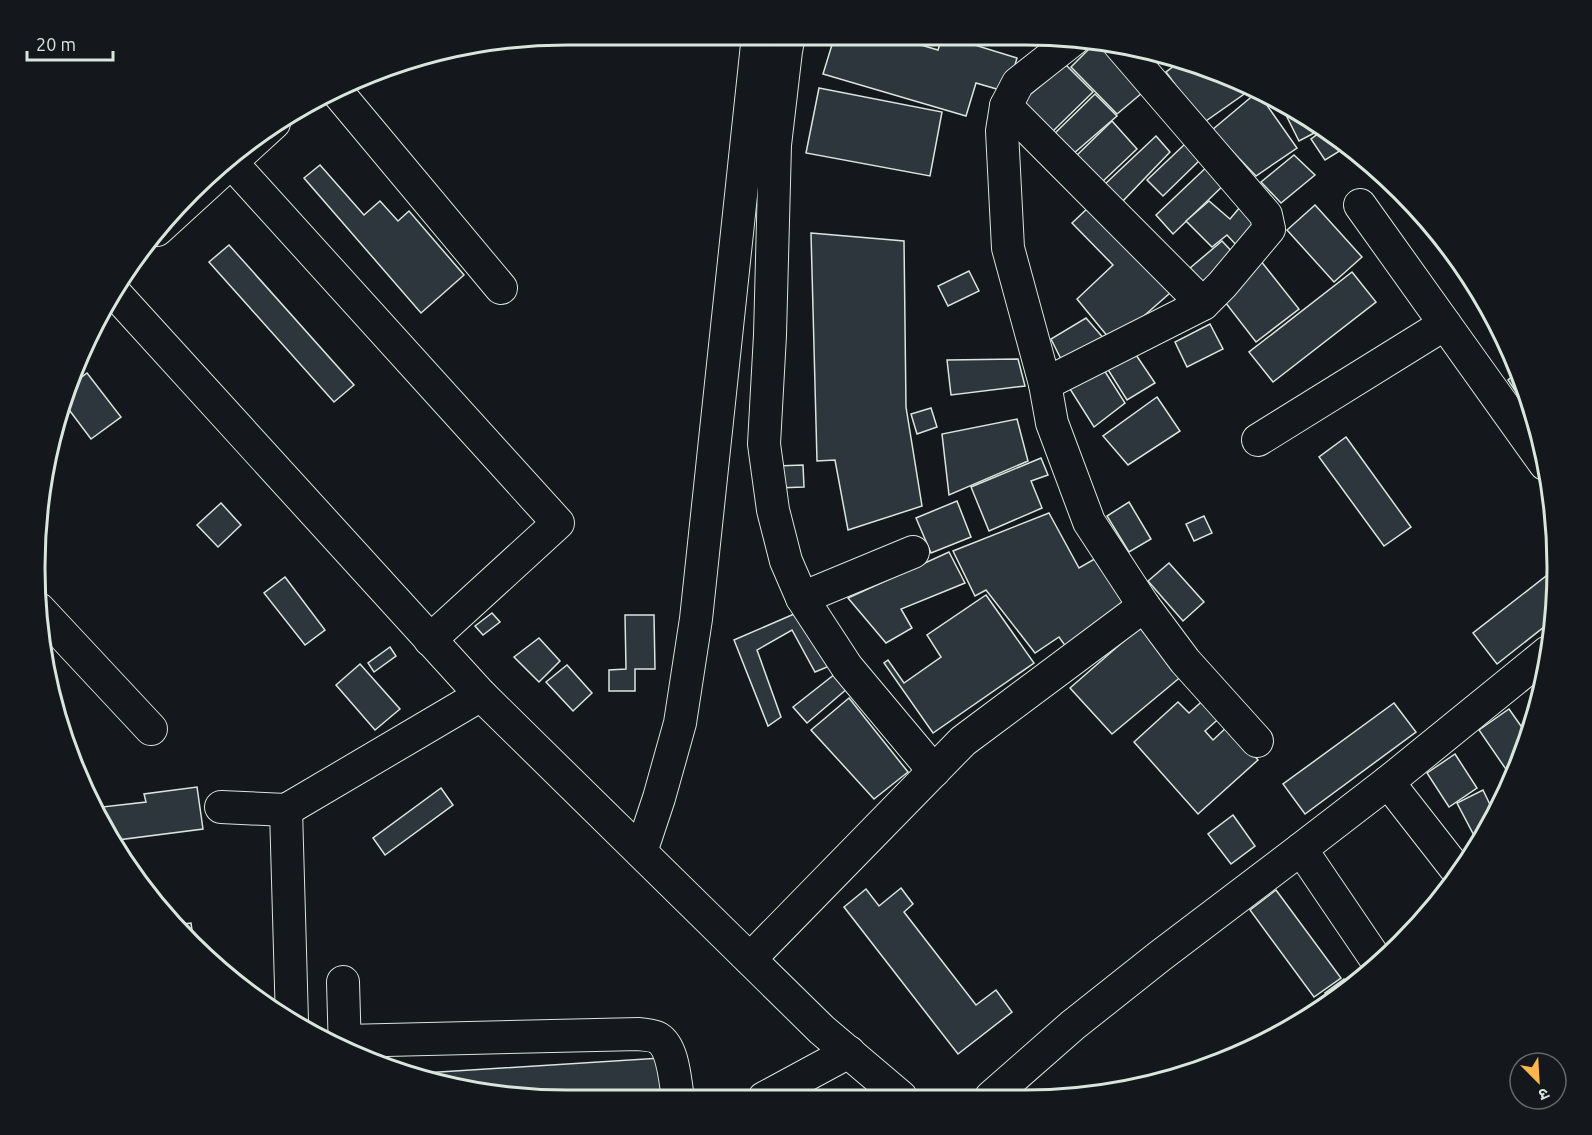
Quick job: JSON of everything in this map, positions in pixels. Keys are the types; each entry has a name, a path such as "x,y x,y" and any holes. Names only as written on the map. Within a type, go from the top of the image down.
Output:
{"street":[{"path":"641,852 680,723 696,619 757,45"},
{"path":"787,45 775,145 770,335 764,444 773,510 786,561 802,598 848,667 934,771"},
{"path":"1064,46 1018,83 1006,106 1002,131 1008,248 1045,384 1052,423 1089,522 1144,606 1185,661 1257,741"},
{"path":"1045,384 1203,304 1269,229 1266,215 1129,56"},
{"path":"341,97 501,288"},
{"path":"1006,106 1203,304"},
{"path":"234,166 558,523 430,640"},
{"path":"1360,205 1532,446"},
{"path":"120,298 481,695 822,1030 889,1090"},
{"path":"1258,440 1445,324"},
{"path":"802,598 913,552"},
{"path":"750,959 963,741 1144,606"},
{"path":"47,618 151,729"},
{"path":"998,1090 1073,1025 1151,963 1536,672"},
{"path":"221,807 286,810 481,695"},
{"path":"1389,782 1453,866"},
{"path":"286,810 292,1011"},
{"path":"1301,849 1373,956"},
{"path":"343,982 345,1040"},
{"path":"358,1045 639,1034 659,1038 668,1050 677,1090"},
{"path":"779,1090 849,1053"}],"building":[{"path":"832,45 921,45 938,50 940,45 975,45 1017,58 1007,92 976,83 966,116 823,74"},
{"path":"1089,49 1114,53 1148,88 1117,114 1071,67"},
{"path":"1066,65 1093,92 1051,133 1021,102"},
{"path":"1173,67 1244,94 1203,123 1166,72"},
{"path":"819,88 942,112 930,176 806,153"},
{"path":"1095,94 1117,116 1073,154 1053,135"},
{"path":"1251,97 1266,105 1297,148 1256,176 1212,130"},
{"path":"1286,115 1315,133 1299,141"},
{"path":"1112,121 1137,149 1101,183 1075,157"},
{"path":"1317,135 1340,151 1325,160 1311,139"},
{"path":"1156,136 1170,152 1120,204 1105,184"},
{"path":"1185,144 1200,160 1163,196 1147,180"},
{"path":"1294,155 1315,175 1281,203 1261,182"},
{"path":"1213,161 1230,179 1173,234 1156,215"},
{"path":"320,165 364,215 380,201 398,221 409,211 464,275 421,313 304,178"},
{"path":"1246,200 1265,224 1239,248 1227,235 1212,247 1186,221 1209,201 1230,219"},
{"path":"1315,205 1362,257 1334,282 1287,230"},
{"path":"1089,207 1178,286 1113,343 1077,299 1113,265 1072,223"},
{"path":"811,233 904,241 906,407 922,506 848,530 835,460 817,461"},
{"path":"1222,241 1238,258 1208,287 1190,268"},
{"path":"229,245 354,385 334,402 209,262"},
{"path":"1260,260 1299,309 1256,342 1218,293"},
{"path":"969,271 979,291 948,306 938,286"},
{"path":"1352,272 1376,302 1273,382 1249,352"},
{"path":"1086,318 1106,341 1064,365 1051,339"},
{"path":"1210,324 1223,349 1187,367 1175,342"},
{"path":"1130,346 1155,383 1127,400 1102,360"},
{"path":"1018,359 1025,386 951,395 947,360"},
{"path":"1099,362 1125,403 1094,427 1065,381"},
{"path":"87,373 121,417 91,439 70,411 82,377"},
{"path":"1511,378 1516,392 1508,380"},
{"path":"1157,397 1180,431 1128,465 1103,436"},
{"path":"931,408 937,427 917,434 911,414"},
{"path":"1017,419 1028,461 949,495 942,434"},
{"path":"1346,437 1411,527 1384,546 1319,457"},
{"path":"1041,458 1048,475 1031,481 1042,508 989,531 971,487"},
{"path":"803,465 804,487 777,488 776,466"},
{"path":"957,501 971,537 931,553 916,518"},
{"path":"1129,502 1151,539 1129,552 1107,516"},
{"path":"221,503 241,525 218,547 197,525"},
{"path":"1049,513 1079,568 1105,553 1131,598 1069,651 1059,637 1035,653 986,590 975,596 953,551"},
{"path":"1204,516 1212,533 1194,541 1186,524"},
{"path":"949,552 965,583 901,609 912,628 886,643 848,598"},
{"path":"1169,563 1204,602 1183,621 1148,581"},
{"path":"1547,575 1544,627 1497,664 1473,633"},
{"path":"285,577 325,630 305,645 264,593"},
{"path":"986,595 1034,663 933,733 884,663 888,660 904,683 941,657 927,635"},
{"path":"801,611 832,665 815,672 792,630 757,650 781,717 768,726 734,640"},
{"path":"492,613 500,622 483,635 475,626"},
{"path":"625,615 654,615 655,669 635,669 635,691 609,691 609,670 626,669"},
{"path":"1140,627 1183,675 1112,734 1070,688"},
{"path":"539,638 560,661 539,682 514,657"},
{"path":"390,647 396,656 374,672 368,663"},
{"path":"360,664 400,709 375,730 336,685"},
{"path":"567,665 592,693 573,711 546,682"},
{"path":"835,674 848,688 807,723 793,707"},
{"path":"1208,696 1224,714 1205,731 1213,740 1228,726 1258,760 1198,814 1134,742 1178,702 1189,713"},
{"path":"849,698 908,772 874,799 811,730"},
{"path":"1394,703 1416,732 1305,814 1283,784"},
{"path":"1509,709 1522,727 1506,769 1479,730"},
{"path":"1455,754 1477,788 1449,807 1427,773"},
{"path":"197,787 203,829 122,840 103,807 146,802 144,794"},
{"path":"441,788 453,805 385,855 373,838"},
{"path":"1483,790 1490,805 1474,835 1457,803"},
{"path":"1233,815 1255,846 1231,864 1208,834"},
{"path":"901,888 913,904 904,912 976,1005 996,990 1012,1012 958,1054 844,907 866,889 879,906"},
{"path":"1276,890 1341,978 1314,997 1250,910"},
{"path":"1344,979 1345,980 1326,994"},
{"path":"661,1058 663,1090 533,1089 499,1086 433,1072"}]}
